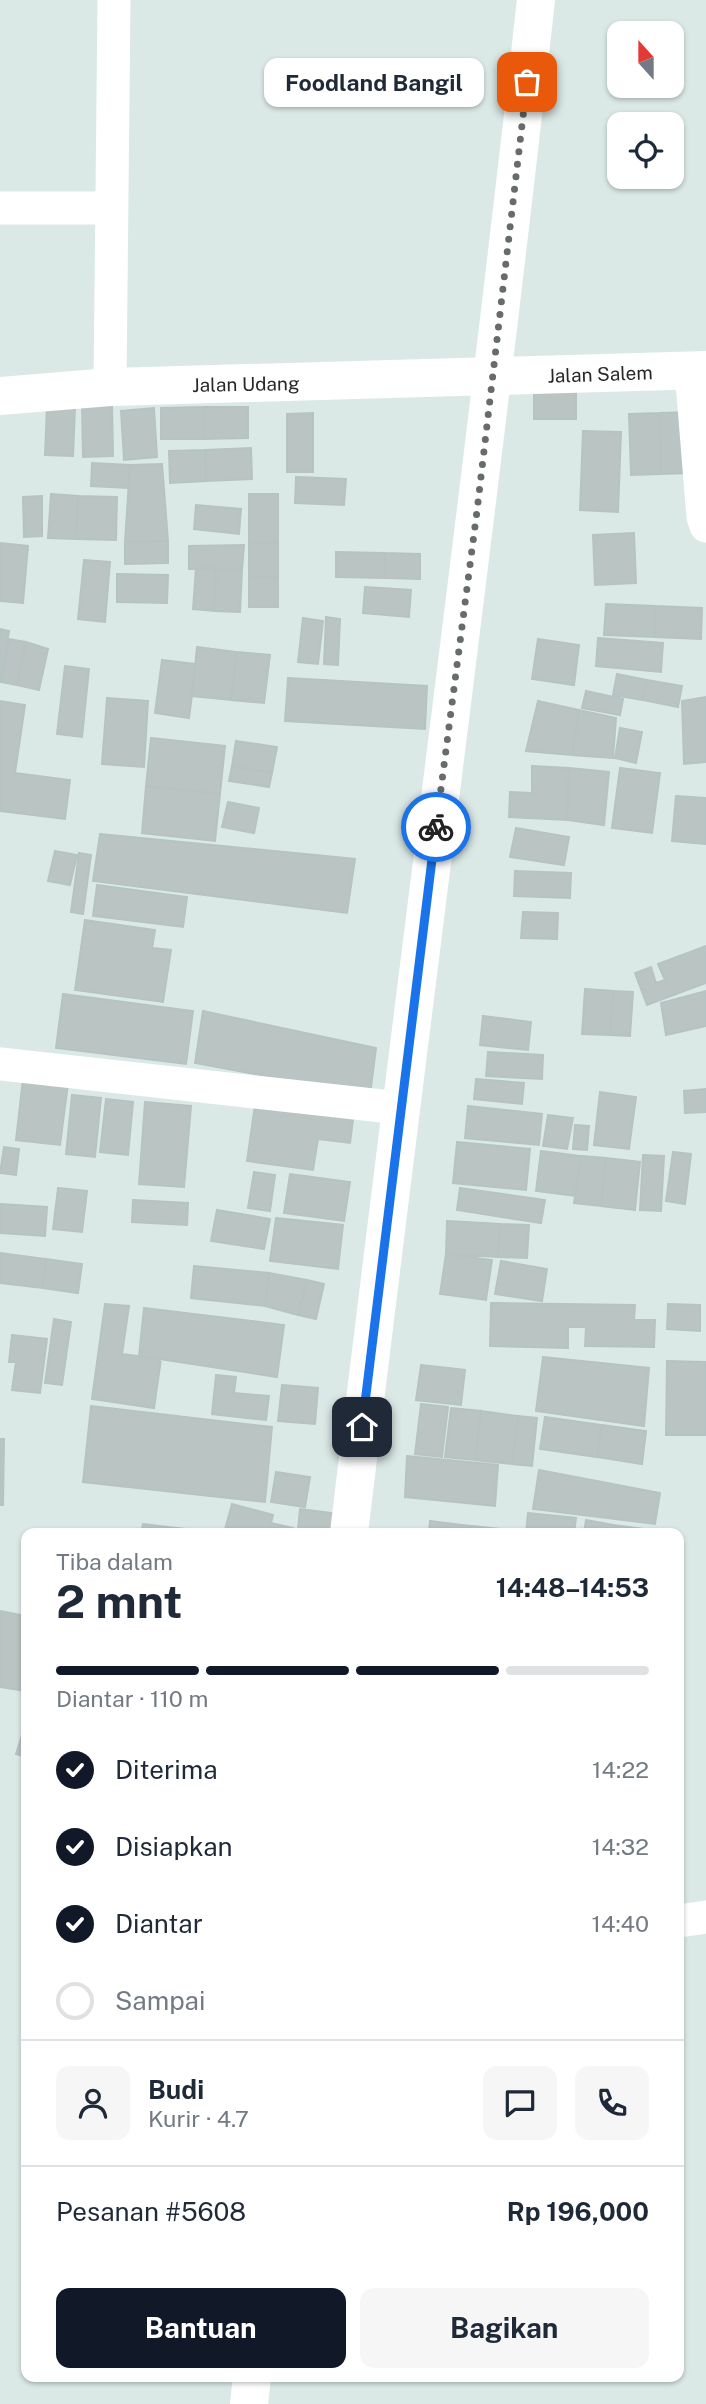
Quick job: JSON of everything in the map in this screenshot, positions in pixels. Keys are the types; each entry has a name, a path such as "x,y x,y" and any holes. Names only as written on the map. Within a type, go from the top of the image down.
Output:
{"main road":[{"path":"350,1528 493,377 536,0"},
{"name":"Jalan Salem","path":"493,377 698,370"},
{"name":"Jalan Udang","path":"0,396 110,387 493,377"},
{"path":"249,2404 251,2382"}],"street":[{"path":"110,387 114,0"},
{"path":"0,208 111,208"},
{"path":"698,370 703,517 706,526"},
{"path":"1,1072 400,1108"},
{"path":"684,1920 706,1917"}],"building":[{"path":"534,391 576,392 576,419 534,419"},
{"path":"112,404 113,456 83,457 82,405"},
{"path":"47,406 75,407 73,456 45,455"},
{"path":"204,407 248,407 248,438 204,439"},
{"path":"204,407 204,439 161,439 161,408"},
{"path":"154,408 157,457 124,460 121,411"},
{"path":"689,412 691,473 661,474 660,413"},
{"path":"313,413 313,472 287,472 287,414"},
{"path":"660,413 661,474 631,475 629,414"},
{"path":"583,431 621,432 618,512 580,510"},
{"path":"251,448 252,479 206,481 205,450"},
{"path":"205,450 206,481 170,483 169,451"},
{"path":"92,463 130,465 128,488 91,486"},
{"path":"162,464 168,541 125,542 130,465"},
{"path":"296,477 346,479 344,505 295,503"},
{"path":"51,494 78,496 76,539 48,538"},
{"path":"249,494 278,494 278,543 249,543"},
{"path":"42,496 42,536 24,537 23,497"},
{"path":"78,496 117,497 116,540 76,539"},
{"path":"196,505 241,509 239,534 194,529"},
{"path":"634,533 636,583 595,585 593,535"},
{"path":"168,541 168,563 125,564 125,542"},
{"path":"0,543 28,546 23,603 0,601"},
{"path":"249,543 278,543 278,577 249,576"},
{"path":"244,545 242,570 189,569 189,546"},
{"path":"336,552 385,553 385,578 336,577"},
{"path":"385,553 420,554 420,579 385,578"},
{"path":"84,560 110,562 105,622 78,619"},
{"path":"196,568 216,568 214,611 193,609"},
{"path":"216,568 242,570 240,612 214,611"},
{"path":"117,574 168,575 167,603 117,602"},
{"path":"249,576 278,577 278,607 249,607"},
{"path":"365,587 411,590 409,617 363,613"},
{"path":"606,604 655,606 655,637 604,635"},
{"path":"655,606 702,608 701,639 655,637"},
{"path":"326,617 340,619 338,665 324,664"},
{"path":"303,618 323,621 318,664 298,662"},
{"path":"0,629 9,631 1,682 0,682"},
{"path":"598,638 663,643 661,672 596,666"},
{"path":"9,639 26,642 17,685 1,682"},
{"path":"538,639 579,645 574,685 532,679"},
{"path":"26,642 48,649 39,690 17,685"},
{"path":"197,647 237,652 231,700 192,696"},
{"path":"237,652 270,655 264,703 231,700"},
{"path":"162,660 196,664 189,718 155,713"},
{"path":"65,666 89,669 82,737 57,734"},
{"path":"617,674 647,680 643,700 613,695"},
{"path":"288,678 427,686 425,729 285,721"},
{"path":"647,680 682,686 678,707 643,700"},
{"path":"586,691 623,699 620,715 582,708"},
{"path":"706,697 706,762 684,764 682,701"},
{"path":"107,698 148,701 144,767 102,764"},
{"path":"0,701 25,705 15,773 70,780 65,819 0,811"},
{"path":"538,701 579,710 572,755 526,751"},
{"path":"579,710 616,718 613,758 572,755"},
{"path":"620,728 642,732 636,763 615,758"},
{"path":"151,738 225,746 220,794 146,786"},
{"path":"236,741 277,747 272,773 232,766"},
{"path":"232,766 272,773 269,787 229,781"},
{"path":"532,766 569,768 567,820 509,817 510,792 532,793"},
{"path":"569,768 609,772 604,825 567,820"},
{"path":"620,768 660,773 652,833 612,828"},
{"path":"146,786 220,794 215,841 142,833"},
{"path":"676,796 706,798 706,844 672,841"},
{"path":"228,802 259,808 254,833 222,827"},
{"path":"516,828 569,837 564,865 510,857"},
{"path":"100,834 355,859 347,913 93,881"},
{"path":"55,851 77,855 70,885 48,881"},
{"path":"79,853 91,855 83,914 71,912"},
{"path":"515,871 571,873 570,898 514,896"},
{"path":"97,885 187,897 183,927 93,916"},
{"path":"523,912 558,913 557,939 521,938"},
{"path":"85,920 155,930 152,948 171,950 163,1002 75,990"},
{"path":"706,946 706,983 647,1005 635,973 651,967 656,983 665,980 658,964"},
{"path":"585,989 613,991 610,1035 582,1034"},
{"path":"613,991 633,992 630,1036 610,1035"},
{"path":"706,991 706,1026 666,1035 661,1003"},
{"path":"63,994 193,1011 186,1064 56,1048"},
{"path":"203,1011 376,1048 370,1095 195,1063"},
{"path":"483,1016 531,1022 528,1050 480,1045"},
{"path":"488,1052 543,1055 542,1079 486,1076"},
{"path":"23,1079 68,1084 60,1145 16,1140"},
{"path":"476,1079 524,1083 522,1104 474,1099"},
{"path":"706,1089 706,1112 685,1113 684,1091"},
{"path":"600,1092 636,1097 629,1149 594,1145"},
{"path":"72,1095 101,1098 95,1157 66,1154"},
{"path":"256,1098 354,1112 350,1143 318,1139 313,1170 247,1161"},
{"path":"106,1099 133,1102 128,1155 100,1152"},
{"path":"145,1102 191,1106 184,1187 139,1184"},
{"path":"468,1106 542,1114 539,1145 465,1138"},
{"path":"548,1115 573,1118 567,1149 543,1146"},
{"path":"575,1125 589,1126 587,1150 573,1149"},
{"path":"457,1142 530,1149 526,1190 453,1183"},
{"path":"4,1147 19,1149 16,1175 0,1173"},
{"path":"541,1151 581,1156 575,1196 536,1191"},
{"path":"673,1152 691,1154 685,1204 666,1201"},
{"path":"643,1155 664,1156 661,1211 640,1210"},
{"path":"581,1156 606,1158 601,1206 574,1203"},
{"path":"606,1158 640,1162 635,1210 601,1206"},
{"path":"254,1172 275,1175 270,1211 248,1208"},
{"path":"290,1174 350,1182 344,1221 284,1213"},
{"path":"58,1188 87,1191 82,1232 53,1229"},
{"path":"460,1188 545,1200 541,1223 457,1210"},
{"path":"133,1200 188,1203 187,1225 132,1222"},
{"path":"0,1204 47,1207 45,1236 0,1233"},
{"path":"217,1210 270,1219 264,1249 211,1241"},
{"path":"276,1218 343,1225 338,1269 270,1261"},
{"path":"447,1221 500,1224 498,1257 446,1254"},
{"path":"500,1224 529,1225 527,1258 498,1257"},
{"path":"0,1253 46,1259 42,1288 0,1283"},
{"path":"446,1254 492,1260 486,1300 440,1294"},
{"path":"46,1259 82,1264 78,1293 42,1288"},
{"path":"501,1261 547,1269 542,1301 495,1294"},
{"path":"194,1266 269,1273 265,1306 191,1298"},
{"path":"269,1273 307,1280 298,1315 265,1306"},
{"path":"307,1280 324,1284 316,1319 298,1315"},
{"path":"491,1303 635,1305 634,1320 655,1320 654,1347 585,1346 586,1327 568,1327 568,1348 490,1346"},
{"path":"105,1304 129,1306 122,1354 161,1359 154,1408 92,1399"},
{"path":"668,1304 700,1305 700,1331 667,1329"},
{"path":"144,1308 284,1325 277,1377 139,1356"},
{"path":"54,1319 71,1322 62,1385 45,1383"},
{"path":"12,1335 47,1339 40,1393 12,1390 16,1362 9,1362"},
{"path":"543,1357 649,1368 644,1426 536,1411"},
{"path":"667,1361 706,1362 706,1435 666,1435"},
{"path":"421,1365 465,1370 461,1405 416,1400"},
{"path":"216,1375 236,1377 234,1393 269,1396 266,1420 212,1414"},
{"path":"282,1385 318,1388 315,1424 278,1421"},
{"path":"421,1404 448,1407 442,1457 415,1454"},
{"path":"91,1406 272,1427 265,1502 83,1482"},
{"path":"451,1408 481,1411 475,1460 445,1457"},
{"path":"481,1411 518,1416 512,1464 475,1460"},
{"path":"518,1416 537,1418 532,1466 512,1464"},
{"path":"545,1417 602,1425 597,1457 540,1449"},
{"path":"602,1425 646,1431 642,1464 597,1457"},
{"path":"0,1439 4,1439 3,1505 0,1505"},
{"path":"407,1456 498,1465 495,1506 405,1497"},
{"path":"539,1470 660,1493 655,1524 533,1509"},
{"path":"276,1472 310,1477 305,1507 271,1502"},
{"path":"232,1504 273,1515 271,1523 293,1528 225,1528"},
{"path":"300,1509 340,1514 339,1528 298,1528"},
{"path":"528,1513 576,1518 575,1528 526,1528"},
{"path":"586,1520 614,1525 613,1528 585,1528"},
{"path":"430,1521 472,1526 472,1528 429,1528"},
{"path":"143,1524 176,1528 142,1528"},
{"path":"614,1525 636,1528 613,1528"},
{"path":"0,1611 21,1615 21,1690 0,1687"},
{"path":"21,1738 21,1756 16,1754"}],"way so far":[{"path":"436,827 477,511 527,82"}],"place":[{"name":"Foodland Bangil","path":"527,82"}],"route":[{"path":"362,1427 436,827"}]}
